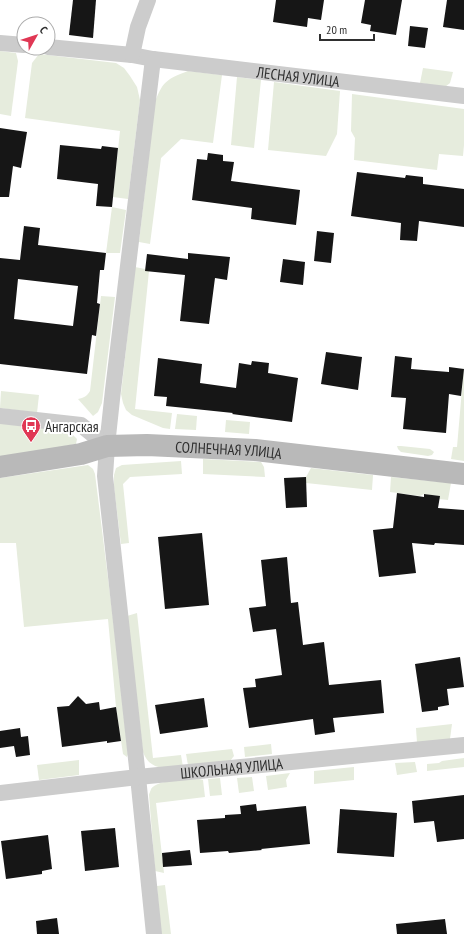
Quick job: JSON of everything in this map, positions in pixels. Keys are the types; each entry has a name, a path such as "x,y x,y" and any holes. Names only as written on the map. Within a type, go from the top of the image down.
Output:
{"street":[{"path":"132,55 138,27 148,0"},
{"path":"0,43 16,44"},
{"name":"ЛЕСНАЯ УЛИЦА","path":"56,48 132,55 153,59 464,96"},
{"path":"153,59 107,446 105,476 154,934"},
{"path":"0,416 81,425 107,446"},
{"name":"СОЛНЕЧНАЯ УЛИЦА","path":"0,467 81,454 107,446 147,445 255,450 464,474"},
{"name":"ШКОЛЬНАЯ УЛИЦА","path":"0,793 138,777 464,745"}],"green space":[{"path":"0,51 16,53 18,61 11,116 0,114"},
{"path":"37,56 56,56 116,63 124,68 130,76 137,87 140,100 128,199 113,197 120,131 25,118 32,63"},
{"path":"423,68 453,72 450,83 445,87 420,83"},
{"path":"188,71 222,75 213,143 181,139 161,158 150,244 139,242 155,102 163,85 175,76"},
{"path":"237,77 261,80 254,148 231,145"},
{"path":"274,82 340,91 337,134 326,156 268,150"},
{"path":"352,94 464,109 463,156 439,154 437,170 354,160 355,138 351,131"},
{"path":"112,207 126,210 120,253 106,253"},
{"path":"135,267 149,271 135,409 172,413 170,429 163,428 132,415 126,410 121,394"},
{"path":"101,296 115,297 102,403 98,412 93,416 78,399 88,394 90,391"},
{"path":"464,366 464,461 451,459 453,447 457,447"},
{"path":"1,391 39,395 37,413 0,408"},
{"path":"177,414 197,416 196,430 175,429"},
{"path":"226,420 250,422 249,434 225,432"},
{"path":"0,423 59,430 73,435 77,439 76,444 0,458"},
{"path":"397,446 430,449 434,452 432,455 428,456 401,452"},
{"path":"203,459 261,462 264,467 265,477 203,474"},
{"path":"181,461 182,474 130,477 123,484 129,543 121,544 114,487 114,475 116,468 122,465"},
{"path":"88,465 93,469 95,474 113,618 128,754 127,757 123,754 116,707 108,619 24,627 16,543 0,543 0,478"},
{"path":"311,468 373,475 372,490 306,483 306,477"},
{"path":"391,477 451,483 448,500 439,499 439,496 424,494 420,496 390,492"},
{"path":"137,613 153,758 181,755 183,767 159,767 150,762 143,752 127,616"},
{"path":"452,724 450,739 417,743 416,728"},
{"path":"271,744 272,754 245,757 244,747"},
{"path":"232,749 234,756 230,761 188,765 186,754"},
{"path":"464,758 464,767 427,771 427,764"},
{"path":"79,760 79,775 39,780 37,765"},
{"path":"415,762 417,772 397,775 395,763"},
{"path":"354,767 354,780 314,784 314,771"},
{"path":"290,773 286,780 287,787 268,790 266,776"},
{"path":"252,777 254,791 239,793 237,778"},
{"path":"220,778 222,795 210,796 208,779"},
{"path":"199,779 203,780 205,797 156,803 164,873 155,871 149,795 151,789 160,783"},
{"path":"165,885 171,934 161,934 157,886"}],"building":[{"path":"73,0 96,0 93,38 69,35"},
{"path":"276,0 324,0 321,20 308,18 307,27 273,22"},
{"path":"365,0 402,0 396,35 370,31 371,25 361,23"},
{"path":"447,0 464,0 464,30 443,27"},
{"path":"410,26 428,28 425,48 408,46"},
{"path":"0,128 27,132 21,168 13,166 9,197 0,197"},
{"path":"60,145 101,149 102,146 118,148 112,207 96,206 98,184 57,179"},
{"path":"208,153 223,155 223,161 234,162 231,181 300,190 296,225 251,219 252,208 192,200 197,159 207,160"},
{"path":"357,172 405,178 406,175 423,177 423,184 464,189 464,227 419,221 417,241 400,240 401,223 351,216"},
{"path":"24,226 40,228 38,245 106,253 104,270 100,270 97,303 100,304 96,336 92,335 87,374 0,364 0,258 20,260","holes":["18,279 78,286 73,326 14,319"]},
{"path":"317,231 334,233 331,263 314,261"},
{"path":"188,253 230,257 227,280 215,278 209,324 180,321 185,275 145,271 147,254 188,259"},
{"path":"283,259 305,262 303,285 280,282"},
{"path":"326,352 362,357 358,390 321,384"},
{"path":"395,356 412,358 411,369 449,372 449,367 464,369 461,396 449,394 446,433 403,429 406,398 391,397"},
{"path":"158,358 202,364 200,383 236,388 239,363 251,365 252,361 269,363 268,373 298,378 292,422 232,414 233,413 166,406 167,397 154,396"},
{"path":"306,477 307,507 286,508 284,478"},
{"path":"397,493 424,497 424,494 440,496 438,508 464,510 464,545 412,543 416,573 379,577 373,530 393,528"},
{"path":"202,533 209,605 165,609 158,537"},
{"path":"287,557 291,603 298,602 303,645 324,642 329,685 381,680 384,713 333,718 335,732 315,735 313,719 249,728 243,688 256,687 255,679 282,675 276,629 253,632 249,608 266,606 261,560"},
{"path":"460,657 464,687 447,689 449,705 438,707 438,710 422,712 415,664"},
{"path":"78,696 86,704 99,702 100,710 116,707 121,741 107,743 107,741 62,747 57,707 69,706"},
{"path":"204,698 208,727 160,734 155,705"},
{"path":"20,728 21,737 28,736 30,755 16,757 14,746 0,748 0,731"},
{"path":"464,795 464,839 437,842 434,821 414,823 412,801"},
{"path":"256,804 257,811 306,806 310,844 229,853 228,851 200,853 197,820 225,818 225,815 241,814 240,806"},
{"path":"340,809 397,813 394,857 337,853"},
{"path":"115,828 119,867 85,871 81,831"},
{"path":"48,835 52,869 42,871 42,874 6,879 1,841"},
{"path":"190,850 192,865 163,867 162,853"},
{"path":"57,918 59,934 37,934 36,921"},
{"path":"445,919 447,934 397,934 396,924"}],"place":[{"name":"Ангарская","path":"31,443"}]}
